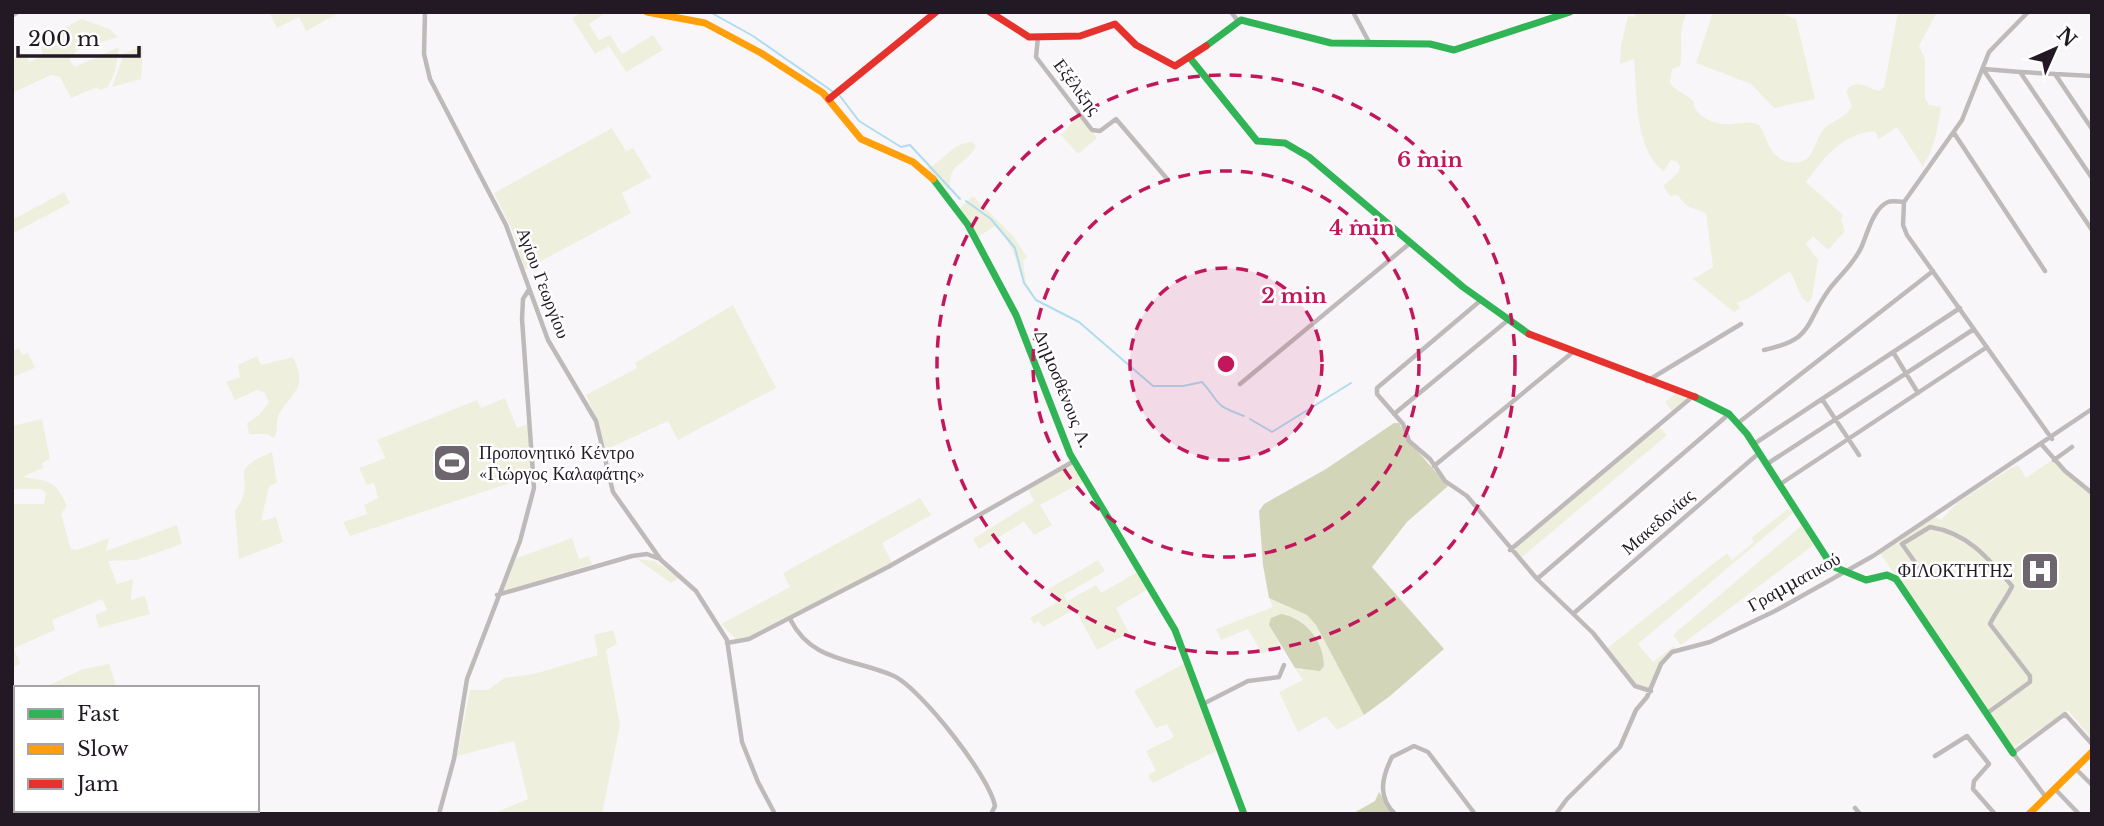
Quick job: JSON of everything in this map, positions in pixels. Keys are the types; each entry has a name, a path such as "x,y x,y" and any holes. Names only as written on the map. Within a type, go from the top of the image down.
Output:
{"street":[{"path":"12,16 19,12"},
{"name":"Αγίου Γεωργίου","path":"425,12 424,54 430,79 506,225 548,340 596,422 613,492 661,560 696,591 727,643 742,742 758,782 775,814"},
{"name":"Δημοσθένους Λ.","path":"647,12 709,24 806,81 829,99 861,139 924,170 957,208 1016,315 1056,424 1074,460 1174,630 1244,814"},
{"path":"829,99 936,12"},
{"path":"990,12 1017,32 1038,37 1080,36 1115,24 1136,45 1175,66 1190,58 1238,21"},
{"path":"1231,12 1238,21 1309,39 1468,48 1570,12"},
{"path":"1353,12 1370,44"},
{"path":"2028,12 1989,52 1962,120 1904,202 1903,225 2052,439"},
{"name":"Εξέλιξης","path":"1038,37 1036,57 1092,131 1097,132 1116,119 1168,180"},
{"path":"1190,58 1257,141 1279,141 1299,150 1507,321 1538,339 1692,397 1729,414 1760,452 1829,563 1843,573 1869,581 1885,575 1896,579 1986,714 2045,796"},
{"path":"1983,69 2092,76"},
{"path":"1983,69 2092,230"},
{"path":"2020,72 2092,178"},
{"path":"2054,74 2092,129"},
{"path":"1954,133 2045,271"},
{"path":"1764,350 1796,338 1812,324 1828,291 1857,255 1866,232 1883,205 1890,201 1904,202"},
{"path":"2084,218 2092,214"},
{"path":"1240,384 1409,243"},
{"path":"1738,423 1933,271"},
{"path":"439,814 454,759 467,679 497,595 520,541 534,488 522,319 523,299 529,290"},
{"path":"1480,301 1376,390 1409,441 1445,481 1475,506 1510,550 1574,613 1634,686 1651,691"},
{"path":"1754,444 1960,308"},
{"path":"1394,414 1507,321"},
{"path":"1647,381 1741,324"},
{"path":"1767,464 1974,329"},
{"path":"1779,485 1987,347"},
{"path":"1434,466 1574,352"},
{"path":"1893,352 1918,393"},
{"path":"1510,550 1692,397"},
{"path":"1822,399 1859,455"},
{"name":"Γραμματικού","path":"1556,814 1567,799 1620,747 1636,710 1651,691 1661,664 1672,652 1710,642 1843,573 2052,439 2092,410"},
{"path":"1537,579 1729,414"},
{"path":"2042,445 2054,460 2092,493"},
{"path":"2054,460 2072,447"},
{"name":"Μακεδονίας","path":"1574,613 1760,452"},
{"path":"727,643 749,639 888,567 1074,460"},
{"path":"1922,572 1902,544 1930,527 1944,529 1973,543 2012,586 2011,593 1998,604 1990,624 2030,676 2030,682 1986,714"},
{"path":"497,595 632,556 647,554 661,560"},
{"path":"790,618 808,645 845,661 896,677 929,706 976,766 994,799 995,806 990,814"},
{"path":"1203,704 1248,681 1279,677 1284,665"},
{"path":"2013,753 2065,714 2092,744"},
{"path":"1935,756 1967,736 1989,764 1974,780 1973,789 1994,814"},
{"path":"1395,814 1382,797 1382,785 1392,757 1414,746 1428,752 1475,814"},
{"path":"2029,814 2092,752"},
{"path":"2075,768 2092,785"},
{"path":"2055,788 2080,814"},
{"path":"1855,808 1860,814"}],"green space":[{"path":"341,12 306,31 299,17 277,28 270,14"},
{"path":"582,12 607,12 589,24 599,40 610,35 622,54 653,35 663,50 626,72 609,46 595,54 572,18"},
{"path":"1637,12 1688,12 1681,32 1680,66 1672,69 1670,83 1693,101 1697,111 1707,119 1722,124 1755,123 1775,154 1781,159 1796,163 1807,159 1824,129 1849,111 1852,106 1846,91 1850,87 1857,84 1879,91 1884,87 1898,12 1937,12 1919,46 1925,59 1925,98 1929,105 1941,107 1935,138 1923,167 1897,127 1879,139 1875,131 1853,136 1843,142 1827,156 1806,182 1843,215 1841,220 1845,231 1828,250 1813,236 1806,244 1818,260 1812,298 1808,303 1802,298 1790,271 1737,303 1740,308 1734,312 1693,279 1713,267 1706,213 1687,206 1677,195 1670,196 1663,186 1678,173 1680,167 1677,162 1671,160 1664,171 1654,162 1642,135 1639,120 1634,59 1620,64 1621,45 1628,16 1634,17"},
{"path":"1713,12 1778,12 1796,19 1815,99 1774,108 1751,84 1696,63"},
{"path":"82,19 109,29 118,37 77,50 69,60 75,67 119,47 115,72 107,88 99,90 97,87 71,98 60,77 51,75 12,93 12,60 24,53 30,62 43,55 39,44"},
{"path":"143,46 141,79 112,87 124,53"},
{"path":"1080,114 1097,138 1078,154 1061,135"},
{"path":"612,128 626,151 633,148 651,177 622,193 631,213 524,270 514,234 494,193"},
{"path":"972,142 976,146 972,153 951,175 950,192 927,168 952,149"},
{"path":"64,192 70,203 12,234 12,220"},
{"path":"973,196 1013,236 1027,257 1023,261 1026,282 1032,292 1030,294 1009,244 995,226 978,237 960,208"},
{"path":"733,305 776,388 678,440 668,421 605,450 598,422 586,395 637,368 635,363"},
{"path":"19,348 22,355 28,353 35,368 12,377 12,351"},
{"path":"257,356 261,365 293,357 299,375 298,387 280,412 274,438 267,434 249,434 247,423 259,415 269,402 264,392 257,390 235,400 226,382 240,377 238,365"},
{"path":"1676,393 1687,398 1672,411 1665,402"},
{"name":"Προπονητικό Κέντρο «Γιώργος Καλαφάτης»","path":"505,398 517,428 528,424 531,476 350,536 343,522 367,514 364,505 378,498 374,483 367,485 359,468 386,458 377,440 477,400 481,408"},
{"path":"42,419 50,459 42,463 43,468 23,477 45,481 59,491 67,506 61,514 71,549 77,550 109,538 106,551 177,525 182,544 136,560 108,561 117,584 133,579 131,600 145,596 150,614 99,628 95,615 107,610 102,599 52,620 55,630 14,648 20,664 12,668 12,504 44,504 46,494 42,489 12,489 12,426"},
{"path":"1394,423 1399,423 1407,439 1448,486 1407,522 1372,567 1444,649 1364,715 1316,625 1307,615 1269,598 1263,565 1259,511 1264,504 1326,469"},
{"path":"1659,427 1667,435 1521,558 1513,550"},
{"path":"272,452 277,483 269,486 261,521 276,517 283,542 239,559 235,511 242,499 244,471 248,465"},
{"path":"2052,460 2092,494 2092,739 2068,710 2013,748 1880,553 1935,517 1941,520 1957,503 2011,468 2018,465 2026,478"},
{"path":"1071,463 1083,482 1040,505 1052,525 1034,535 1024,522 979,549 973,539 1034,501 1028,489"},
{"path":"920,498 931,515 882,543 892,563 748,637 736,639 721,624 790,587 783,573"},
{"path":"1788,509 1794,512 1638,644 1653,662 1674,646 1675,648 1659,664 1649,688 1636,685 1605,650 1727,553 1732,560 1754,542 1751,538"},
{"path":"1802,525 1815,544 1681,645 1673,635"},
{"path":"572,538 579,559 589,556 592,564 500,592 514,559"},
{"path":"637,559 655,561 679,578 671,583"},
{"path":"1098,560 1105,571 1064,595 1067,601 1096,585 1101,593 1137,572 1148,589 1116,608 1129,633 1097,650 1075,609 1043,627 1039,621 1034,624 1030,618 1056,603 1048,589"},
{"path":"1269,598 1307,615 1316,625 1364,715 1337,730 1326,716 1298,732 1279,692 1303,680 1295,668 1303,671 1269,625 1280,645 1262,654 1248,629 1221,640 1216,629 1273,607"},
{"path":"1281,614 1298,620 1312,632 1323,657 1324,666 1320,671 1295,668 1269,625 1271,618"},
{"path":"613,630 617,644 606,650 620,725 602,814 492,814 528,799 514,741 457,756 470,690 488,690 504,678 534,674 598,655 594,635"},
{"path":"1185,663 1218,750 1153,783 1148,775 1156,771 1146,751 1174,737 1167,724 1156,728 1134,691"},
{"path":"109,664 116,686 47,686 83,669"},
{"path":"14,700 14,797 12,792"},
{"path":"1379,792 1393,814 1352,814 1375,801"},
{"path":"62,812 133,812 133,814"}],"waterway":[{"path":"710,12 753,36 832,91"},
{"path":"840,96 859,121 901,147 910,145 960,199"},
{"path":"966,201 991,219 1015,248 1024,283 1036,300 1079,322 1153,386 1183,386 1202,382 1221,406 1244,416"},
{"path":"1250,419 1272,432 1351,383"}],"traffic: fast":[{"path":"1206,46 1241,20 1331,43 1430,44 1454,50 1570,12"},
{"path":"1190,58 1257,141 1285,143 1309,157 1463,287 1529,334"},
{"path":"933,179 968,225 1016,315 1070,454 1175,630 1244,814"},
{"path":"1695,397 1729,414 1747,434 1832,566 1866,580 1887,575 1896,579 2013,753"}],"traffic: slow":[{"path":"647,12 705,23 761,53 823,93 861,139 913,162 933,179"},
{"path":"2029,814 2092,752"}],"traffic: jam":[{"path":"829,99 936,12"},
{"path":"990,12 1029,37 1080,36 1115,24 1136,45 1175,66 1206,46"},
{"path":"1529,334 1695,397"}],"place":[{"name":"Προπονητικό Κέντρο «Γιώργος Καλαφάτης»","path":"452,463"},
{"name":"ΦΙΛΟΚΤΗΤΗΣ","path":"2040,571"}]}
